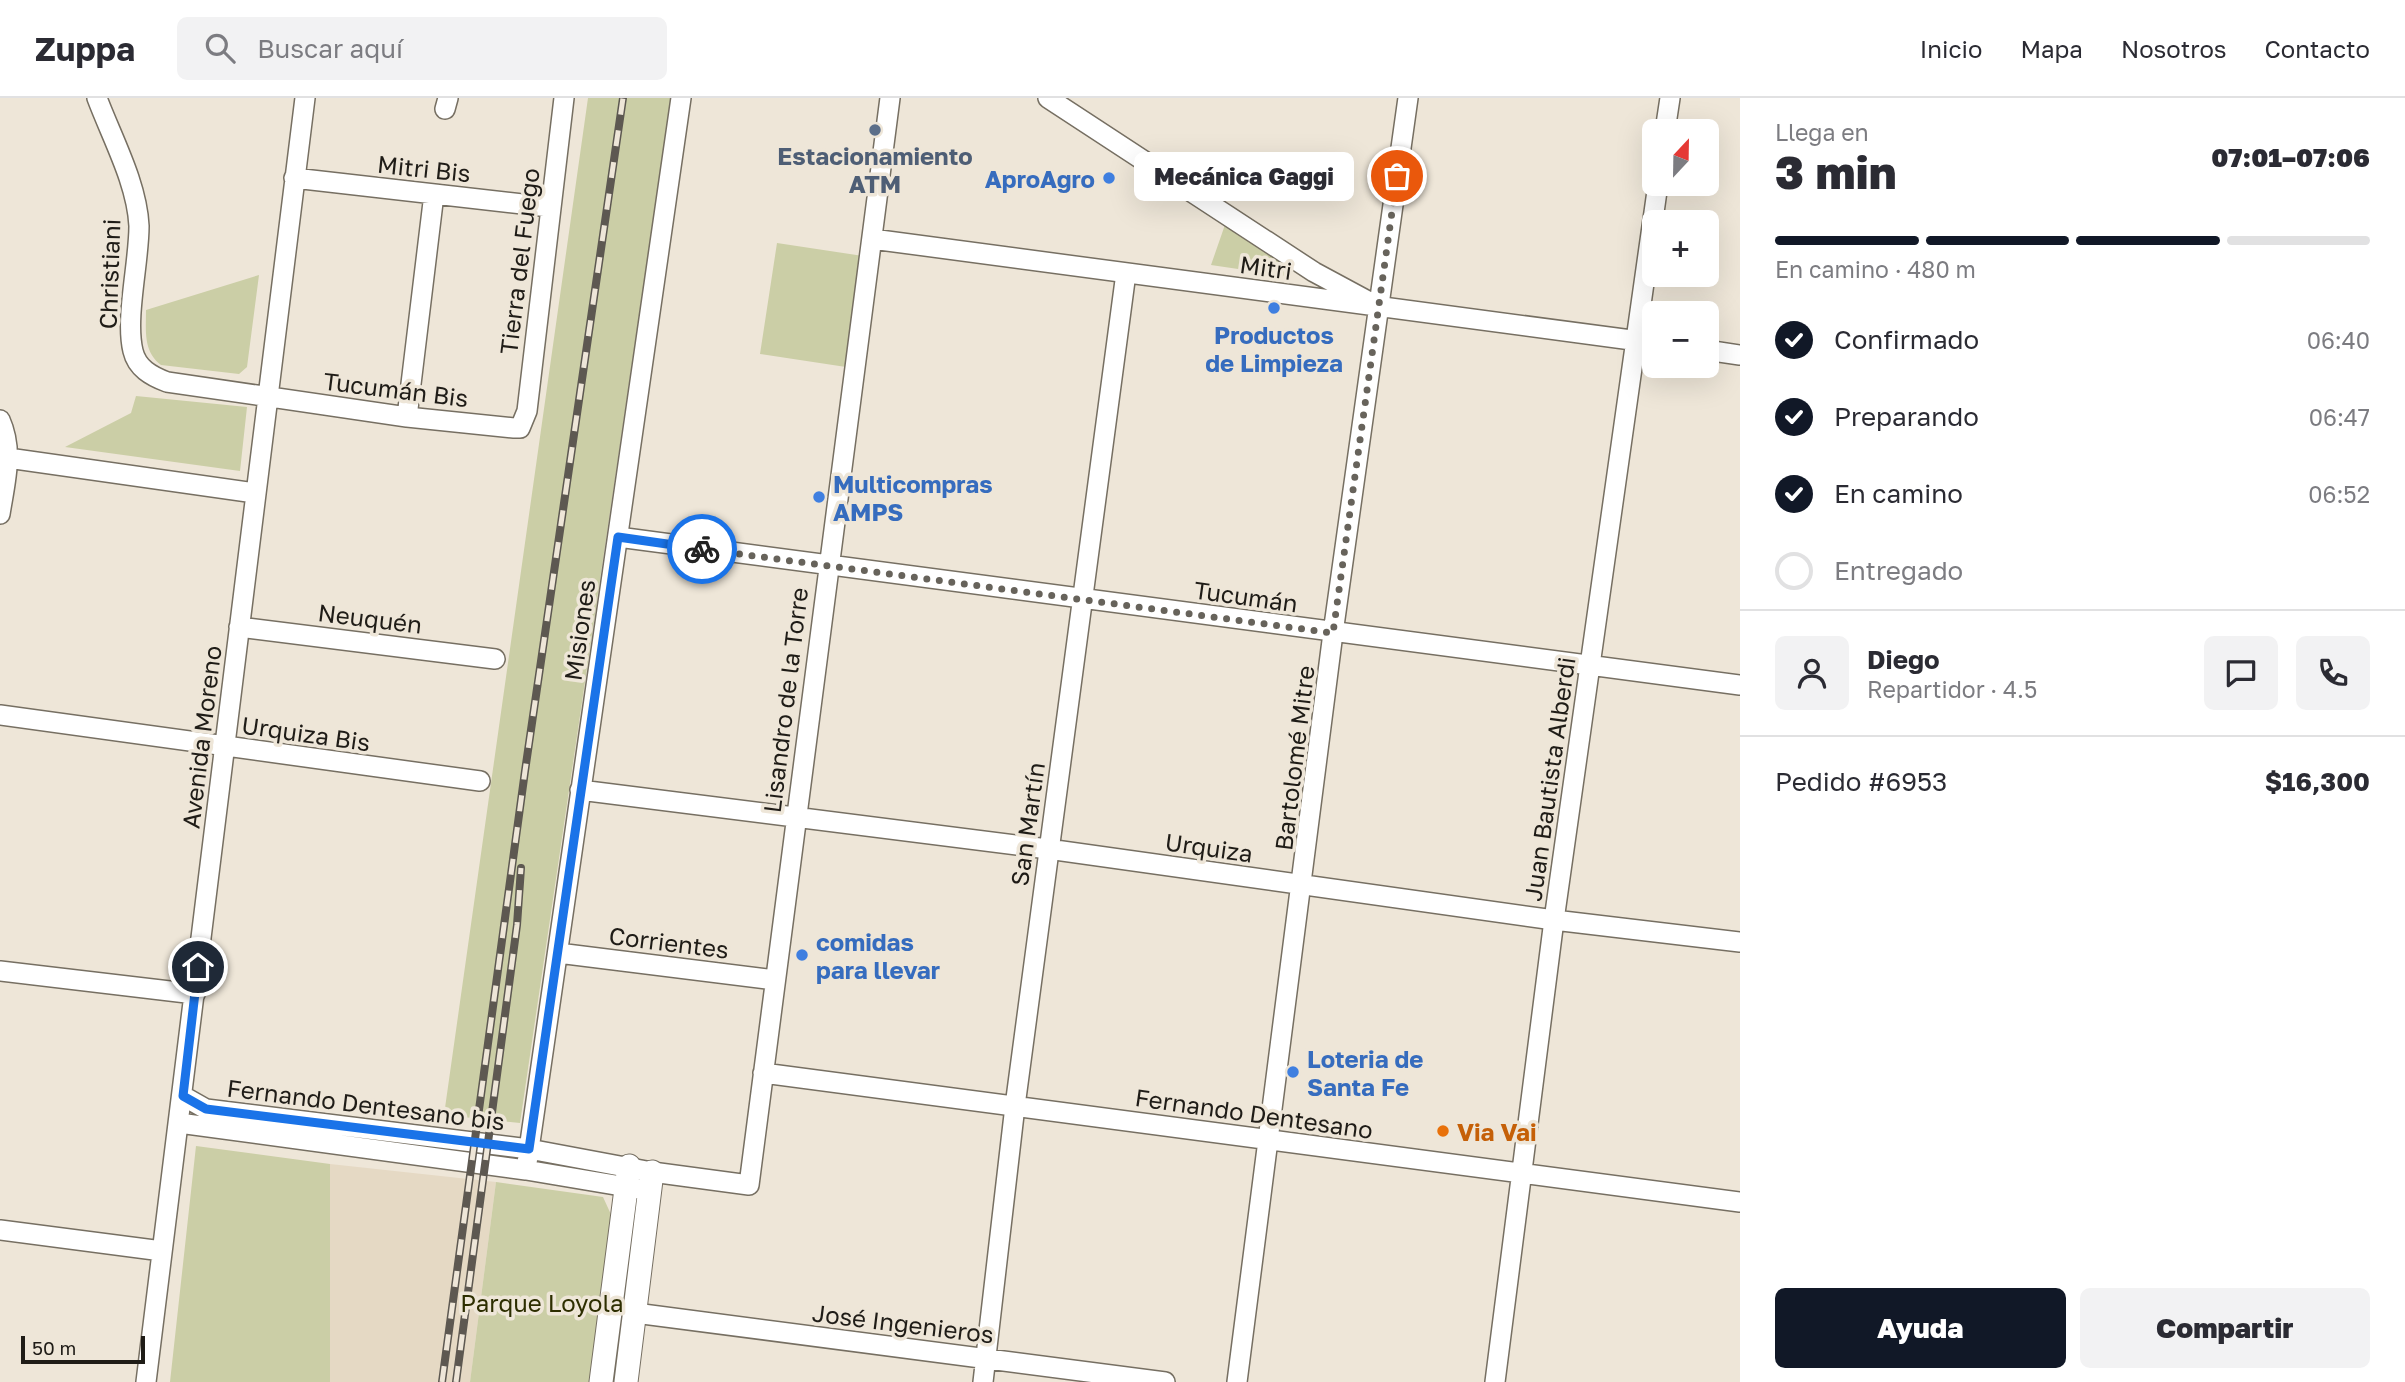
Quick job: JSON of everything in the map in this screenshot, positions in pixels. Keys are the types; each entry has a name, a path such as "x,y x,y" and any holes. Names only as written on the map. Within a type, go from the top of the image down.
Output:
{"street":[{"name":"Christiani","path":"97,98 136,209 139,248 131,338 137,363 167,382 267,397"},
{"name":"Avenida Moreno","path":"146,1382 305,98"},
{"name":"Tierra del Fuego","path":"520,428 527,411 549,207 564,98"},
{"name":"Misiones","path":"526,1170 681,98"},
{"name":"Lisandro de la Torre","path":"639,1179 749,1185 890,98"},
{"path":"1048,98 1069,104 1314,272 1378,306"},
{"name":"Bartolomé Mitre","path":"1237,1382 1303,885 1333,633 1408,98"},
{"path":"1667,119 1670,98"},
{"name":"Mitri Bis","path":"294,178 549,207"},
{"path":"407,417 434,194"},
{"name":"Juan Bautista Alberdi","path":"1648,301 1657,196"},
{"name":"Mitri","path":"872,239 1642,342"},
{"name":"San Martín","path":"983,1382 1048,849 1126,272"},
{"path":"1719,352 1740,355"},
{"name":"Juan Bautista Alberdi","path":"1495,1382 1554,920 1590,665 1642,360"},
{"name":"Tucumán Bis","path":"267,397 407,417 520,428"},
{"path":"0,420 6,433 8,458 0,514"},
{"path":"8,458 255,493"},
{"path":"618,537 829,567"},
{"name":"Tucumán","path":"829,567 1740,685"},
{"name":"Neuquén","path":"239,626 495,659"},
{"name":"Urquiza Bis","path":"0,715 480,781"},
{"path":"580,790 796,818"},
{"name":"Urquiza","path":"796,818 1048,849 1554,920 1740,942"},
{"name":"Corrientes","path":"558,953 775,980"},
{"path":"0,971 195,994"},
{"name":"Fernando Dentesano","path":"762,1073 1740,1202"},
{"name":"Fernando Dentesano bis","path":"183,1096 206,1109 529,1149 639,1179"},
{"name":"Fernando Dentesano bis","path":"179,1123 526,1170 639,1179"},
{"path":"626,1382 635,1313 639,1179"},
{"path":"601,1382 639,1179"},
{"path":"0,1230 162,1251"},
{"name":"José Ingenieros","path":"635,1313 1165,1382"}],"shaded area":[{"path":"330,1164 496,1182 470,1382 330,1382"}],"green space":[{"path":"588,98 671,98 520,1123 444,1115"},
{"path":"1227,219 1288,264 1285,276 1211,265"},
{"path":"777,243 863,256 846,367 760,354"},
{"path":"259,275 247,367 239,374 161,365 155,359 148,347 146,310"},
{"path":"136,396 247,407 240,471 65,447 131,413"},
{"path":"196,1146 330,1164 330,1382 170,1382"},
{"name":"Parque Loyola","path":"496,1182 603,1197 614,1221 593,1382 470,1382"}],"railway":[{"path":"442,1382 525,771 623,98"},
{"path":"456,1382 517,925 521,868"}],"way so far":[{"path":"702,549 1333,633 1397,176"}],"place":[{"name":"Estacionamiento ATM","path":"875,130"},
{"name":"Mecánica Gaggi","path":"1397,176"},
{"name":"AproAgro","path":"1109,178"},
{"name":"Productos de Limpieza","path":"1274,308"},
{"name":"Multicompras AMPS","path":"819,497"},
{"name":"comidas para llevar","path":"802,955"},
{"name":"Loteria de Santa Fe","path":"1293,1072"},
{"name":"Via Vai","path":"1443,1131"}],"route":[{"path":"198,967 183,1096 195,1104 206,1109 529,1149 618,537 702,549"}]}
